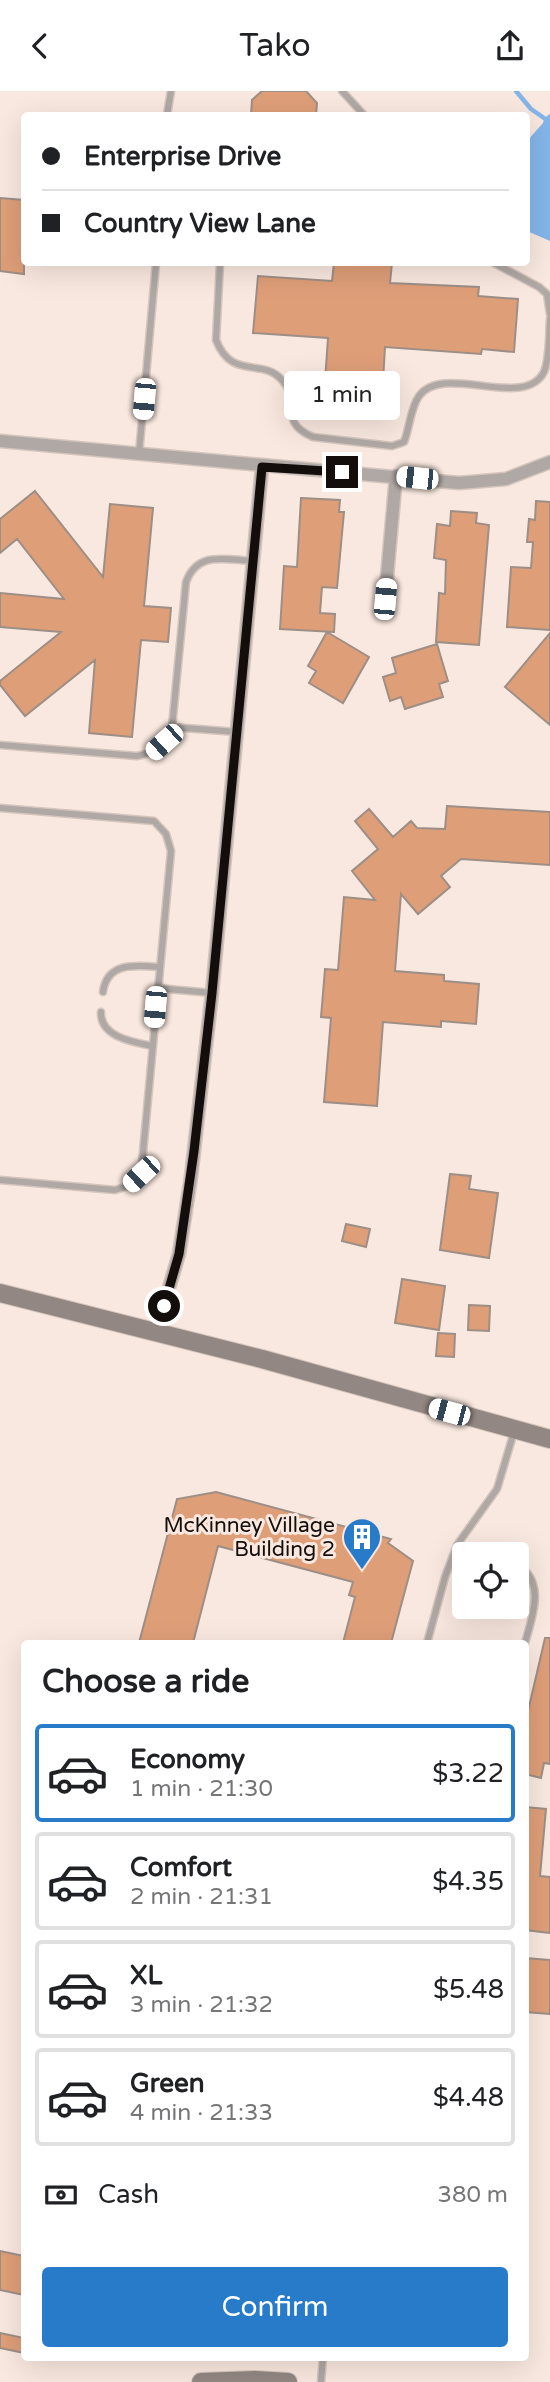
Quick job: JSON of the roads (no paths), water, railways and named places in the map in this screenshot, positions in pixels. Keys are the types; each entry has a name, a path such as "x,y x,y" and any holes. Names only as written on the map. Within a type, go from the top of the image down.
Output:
{"main road":[{"path":"0,1293 156,1332 550,1439"},
{"path":"201,2382 288,2382"}],"street":[{"path":"0,441 460,483 506,479 550,462"},
{"path":"156,1332 179,1254 212,993 262,467"},
{"path":"385,599 396,476"}],"lane":[{"path":"168,112 171,91"},
{"path":"342,91 361,112"},
{"path":"139,454 156,266"},
{"path":"220,266 216,340 220,351 240,366 273,372 281,378 291,397 295,426 301,432 313,437 392,446 404,442 413,408 421,394 433,386 449,384 514,388 529,385 540,378 546,368 550,316 547,294 500,266"},
{"path":"0,744 136,755 151,753 164,742 172,727 186,582 190,570 198,563 210,559 254,561"},
{"path":"172,727 238,733"},
{"path":"0,808 154,821 166,834 170,851 141,1174 128,1186 108,1189 0,1180"},
{"path":"103,992 110,974 120,967 159,967"},
{"path":"157,988 212,993"},
{"path":"101,1012 101,1019 107,1029 117,1036 152,1046"},
{"path":"459,1542 497,1489 514,1430"},
{"path":"428,1640 452,1558"},
{"path":"526,1640 536,1597 529,1575"},
{"path":"321,2382 323,2361"}],"water":[{"path":"550,114 550,241 530,232 530,138"}],"waterway":[{"path":"516,91 531,109 544,118"}],"place":[{"name":"McKinney Village Building 2","path":"362,1571"}]}
